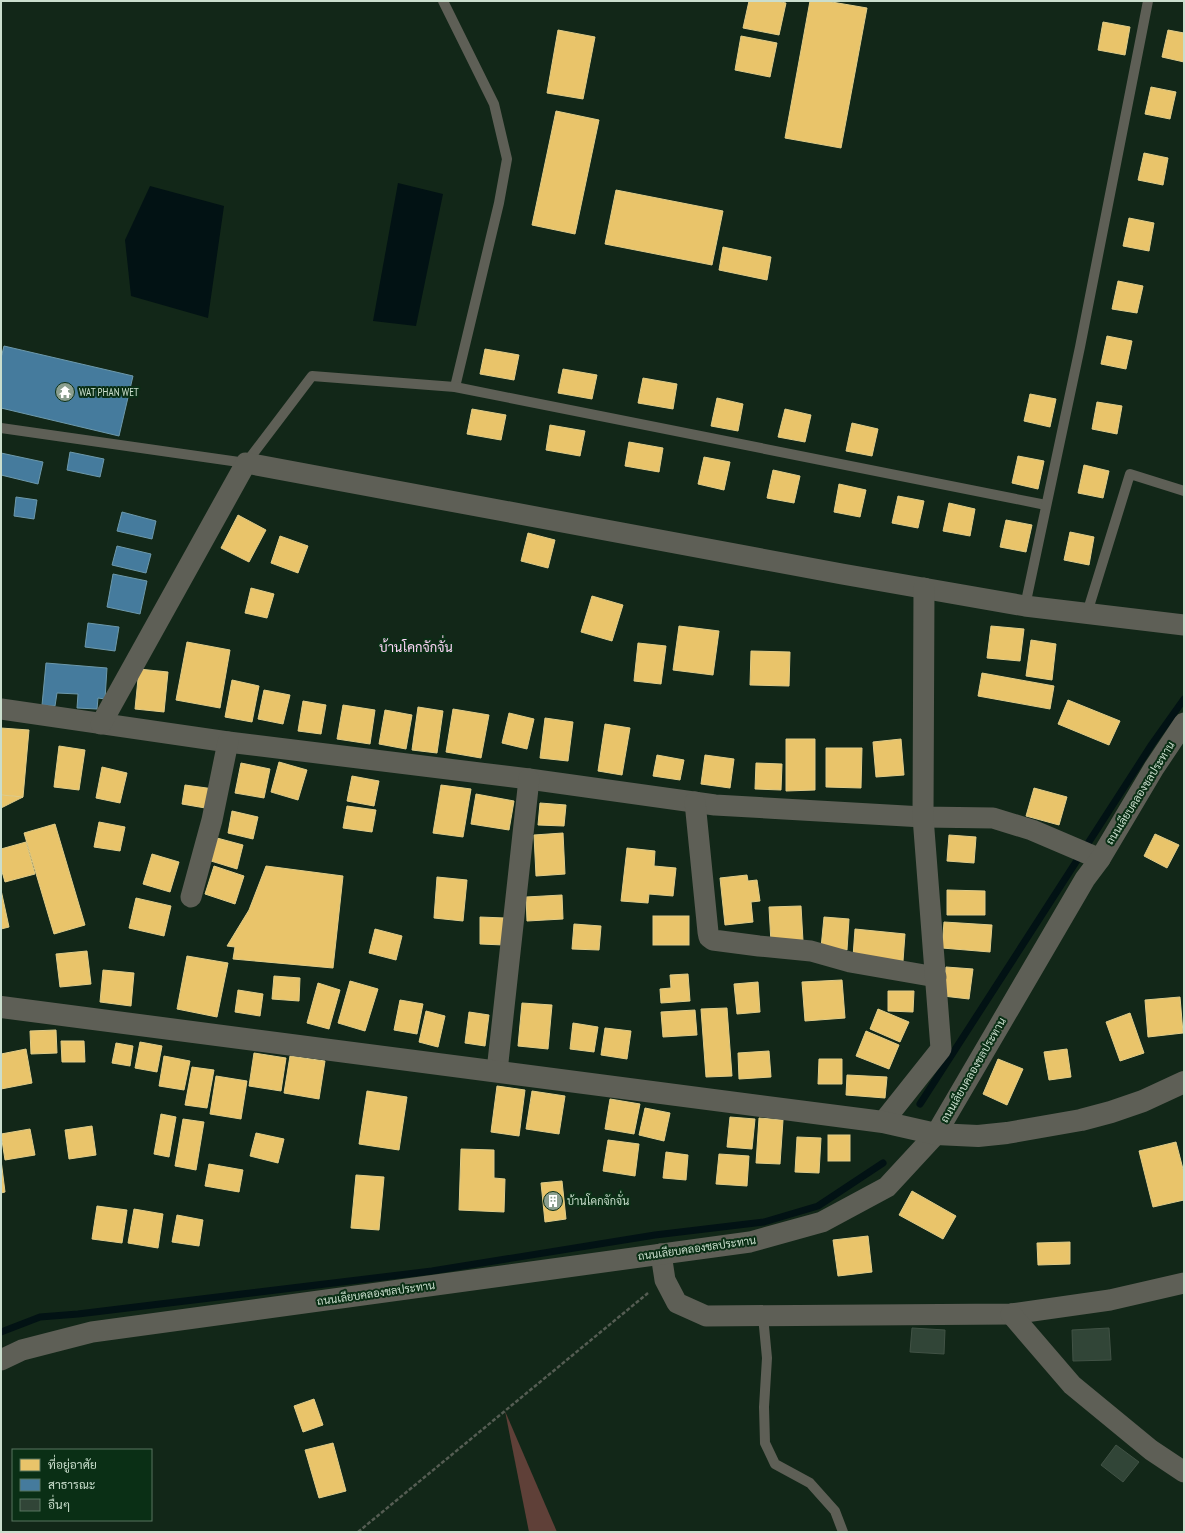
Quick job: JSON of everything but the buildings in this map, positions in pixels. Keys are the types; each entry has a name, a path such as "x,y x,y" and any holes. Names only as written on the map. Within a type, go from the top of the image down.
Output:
{"street":[{"path":"101,724 246,462 1025,606 1184,625"},
{"path":"883,1122 942,1049 923,817 924,588"},
{"path":"1,709 228,742 529,779 715,805 923,817 993,818 1032,830 1096,858"},
{"name":"ถนนเลียบคลองชลประทาน","path":"1,1360 22,1350 92,1332 750,1242 822,1222 887,1187 936,1134 1096,858 1184,722"},
{"path":"191,897 212,820 228,742"},
{"path":"497,1071 529,779"},
{"path":"695,802 708,932 709,937 713,940 811,951 850,962 936,977"},
{"path":"1,1007 883,1122 936,1134 978,1136 1007,1133 1081,1120 1144,1101 1184,1082"},
{"path":"661,1254 665,1280 677,1304 706,1316 1011,1314 1110,1300 1184,1283"},
{"path":"1011,1314 1072,1385 1151,1450 1184,1472"}],"lane":[{"path":"443,1 494,104 507,159 499,203 455,387"},
{"path":"1025,606 1080,347 1148,1"},
{"path":"1,428 246,462 312,376 455,387 1046,505"},
{"path":"1088,614 1130,474 1184,491"},
{"path":"763,1316 767,1358 764,1408 765,1443 775,1464 810,1483 835,1511 843,1532"}],"path":[{"path":"358,1532 665,1280"}],"shaded area":[{"path":"398,183 443,194 416,326 373,321"},
{"path":"150,186 224,206 208,318 131,296 125,240"},
{"path":"505,1411 557,1532 529,1532"}],"waterway":[{"path":"920,1104 1152,744 1184,699"},
{"path":"1,1332 40,1317 78,1314 432,1271 655,1235 764,1222 818,1206 883,1163"}],"place":[{"name":"WAT PHAN WET","path":"65,392"},
{"name":"บ้านโคกจักจั่น","path":"553,1201"}],"district":[{"name":"บ้านโคกจักจั่น","path":"416,647"}]}
